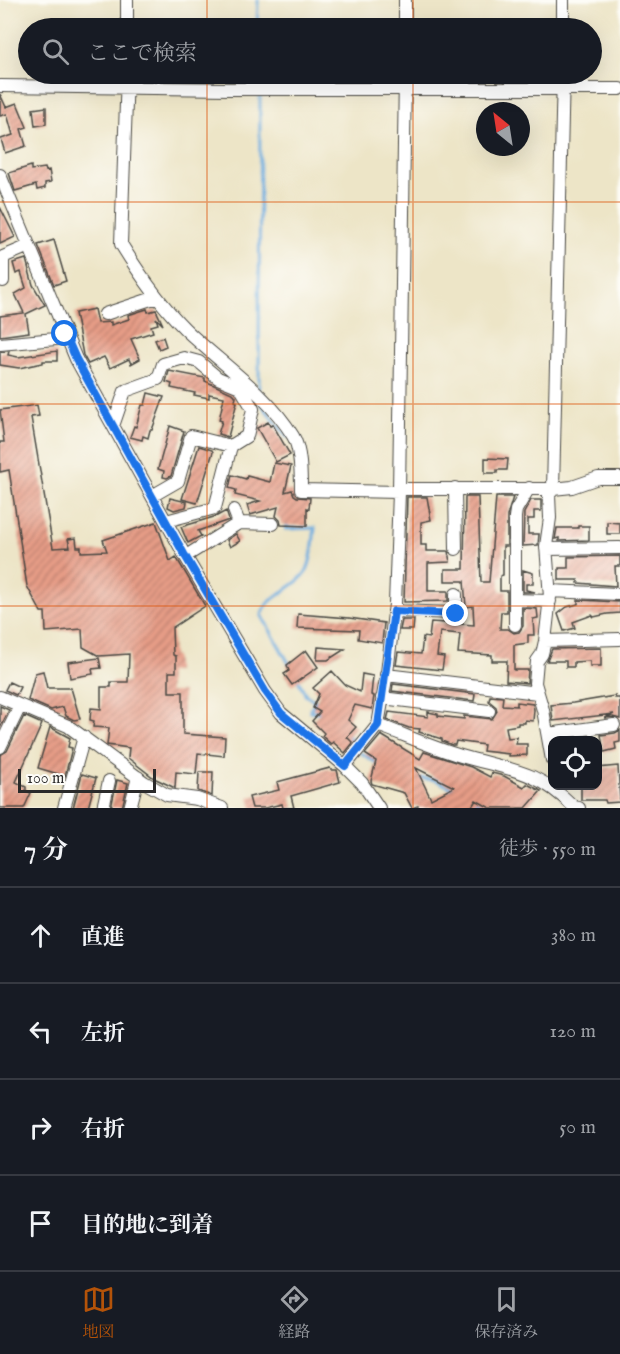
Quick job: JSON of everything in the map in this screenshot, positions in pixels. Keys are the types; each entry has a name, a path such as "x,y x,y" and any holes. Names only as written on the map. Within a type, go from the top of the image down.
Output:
{"street":[{"path":"127,0 127,18"},
{"path":"405,0 405,18"},
{"path":"563,0 563,18"},
{"path":"345,766 378,725 394,611 399,490 405,84"},
{"path":"562,84 553,489 549,495 550,518 546,549 550,596 545,641 542,654 537,661 536,683 548,734 614,725"},
{"path":"0,86 620,89"},
{"path":"127,87 121,244 157,297 185,328 273,409 294,438 301,470 301,490 553,489 572,487 598,478 620,478"},
{"path":"0,175 76,359 166,521 265,691 281,713 362,783 379,808"},
{"path":"3,281 3,257 29,246"},
{"path":"105,314 157,297"},
{"path":"0,344 66,338"},
{"path":"113,426 125,391 158,379 163,364 184,358 200,362 218,378 240,387 253,409 247,436 231,446 215,508 166,521"},
{"path":"152,496 178,481 191,436 231,446"},
{"path":"455,488 456,549"},
{"path":"515,625 515,517 516,510 529,488"},
{"path":"234,510 239,523"},
{"path":"186,556 239,523 273,524"},
{"path":"546,549 620,548"},
{"path":"394,611 456,614 456,594"},
{"path":"515,600 550,596 618,594"},
{"path":"545,641 620,639"},
{"path":"386,675 538,693"},
{"path":"0,697 68,726 138,777 167,795 197,799 222,808"},
{"path":"382,698 489,711"},
{"path":"0,747 20,706"},
{"path":"378,725 460,756 522,771 563,791 574,807 579,808"},
{"path":"64,808 84,737"},
{"path":"130,808 138,777"},
{"path":"103,808 109,781"}],"building":[{"path":"0,94 6,107 17,103 27,127 21,129 26,146 5,153 1,139 13,135 7,114 0,116"},
{"path":"46,107 46,124 35,126 33,109"},
{"path":"31,166 31,170 45,168 46,171 49,170 51,182 45,183 45,188 37,190 36,185 15,191 9,173"},
{"path":"0,207 15,237 0,244"},
{"path":"54,240 66,281 54,285 38,245"},
{"path":"26,259 33,285 45,305 26,314 29,332 0,336 0,316 24,313 15,294 26,288 21,272 16,274 13,263"},
{"path":"94,309 97,323 111,322 111,325 129,319 128,315 147,309 148,312 156,310 163,325 156,318 158,324 151,326 153,332 131,339 140,359 131,364 129,359 110,368 104,357 88,364 83,355 75,313"},
{"path":"163,337 166,346 159,349 155,340"},
{"path":"9,351 8,355 18,357 57,351 57,361 43,361 43,363 19,368 0,365 0,352"},
{"path":"169,371 205,378 205,381 234,394 237,402 228,437 218,434 222,421 219,420 224,397 209,394 209,398 171,388 172,384 166,382"},
{"path":"148,393 164,397 152,430 148,438 143,436 142,440 130,437 134,426 136,427 142,405 145,405"},
{"path":"37,405 39,416 31,417 53,548 70,547 68,539 76,538 77,547 81,547 81,552 107,551 103,540 156,522 170,561 176,557 205,606 172,628 176,672 169,672 169,692 183,692 183,734 225,737 224,756 198,753 196,774 176,772 175,788 154,778 128,758 129,748 107,745 109,728 93,727 94,721 90,720 91,708 101,709 101,687 111,687 111,682 128,682 129,654 99,656 83,647 82,629 46,632 45,612 41,612 27,586 9,470 0,472 0,442 4,442 0,410"},
{"path":"268,422 270,426 273,425 290,455 276,462 257,428"},
{"path":"170,426 184,431 171,476 167,478 163,477 164,471 158,469"},
{"path":"199,446 213,452 197,503 182,499"},
{"path":"485,458 508,459 507,470 485,473"},
{"path":"274,463 291,466 285,492 292,490 297,497 310,498 309,509 307,508 307,526 281,525 276,516 278,507 250,515 247,505 260,501 235,495 236,490 229,488 232,475 270,482"},
{"path":"407,497 427,497 431,520 421,522 421,545 426,545 426,551 448,551 450,562 428,563 428,591 448,591 448,601 404,602"},
{"path":"465,497 478,497 481,582 489,582 496,497 513,497 507,516 507,546 503,546 503,575 500,576 500,591 507,591 507,612 501,612 500,629 519,632 523,626 523,608 537,609 538,618 533,619 534,635 528,635 528,643 514,645 514,670 528,670 527,683 506,681 507,661 492,661 492,655 458,653 460,634 440,632 437,656 444,657 442,670 396,665 398,652 421,654 423,637 429,638 431,622 474,625 473,606 466,607 464,581 445,581 445,569 464,569"},
{"path":"170,498 187,502 186,507 174,510 168,507"},
{"path":"531,500 541,500 541,511 534,511 534,519 528,519 528,534 539,534 538,545 523,546 524,513"},
{"path":"226,511 229,520 198,531 201,536 188,543 181,527"},
{"path":"607,522 620,523 620,534 607,534"},
{"path":"578,526 589,526 589,540 559,541 559,538 555,539 557,528 578,528"},
{"path":"236,534 240,541 230,547 227,540"},
{"path":"620,556 620,566 615,566 616,586 578,583 578,580 559,580 559,568 568,568 568,557"},
{"path":"523,570 533,573 533,584 526,584 526,590 535,592 523,592"},
{"path":"578,600 620,602 620,613 594,617 592,615 573,622 575,628 564,631 558,614 567,607 578,604"},
{"path":"298,614 384,623 382,643 358,639 359,630 297,628"},
{"path":"402,620 414,620 413,630 400,630"},
{"path":"318,647 345,649 328,660 317,660"},
{"path":"601,648 601,666 590,666 590,661 574,662 574,667 566,667 566,661 547,661 552,649"},
{"path":"306,650 318,667 292,685 284,674 289,671 287,665"},
{"path":"99,658 101,668 92,669 93,674 70,678 68,662"},
{"path":"43,671 47,688 71,688 80,719 74,720 66,716 63,707 51,710 28,700 35,673"},
{"path":"332,671 345,685 360,692 362,674 373,676 372,709 355,705 348,720 356,727 347,737 353,743 345,753 322,736 324,733 312,721 320,712 313,708 319,694 313,688"},
{"path":"9,682 20,687 16,695 5,690"},
{"path":"393,684 475,694 474,701 392,691"},
{"path":"490,696 503,697 502,705 517,706 517,702 533,704 533,721 525,720 525,723 506,727 508,738 517,737 516,744 527,744 527,755 509,756 509,754 483,751 484,745 456,741 455,745 452,745 442,739 419,732 420,729 409,728 387,720 389,712 428,717 428,712 438,714 438,716 464,719 464,716 492,719 497,711 489,701"},
{"path":"615,696 615,698 620,698 620,719 605,718 614,714 553,721 551,705"},
{"path":"0,706 9,710 0,728"},
{"path":"24,716 42,724 16,782 26,787 26,791 31,793 24,808 0,808 0,755 7,751"},
{"path":"50,727 70,738 68,747 72,748 65,776 38,768"},
{"path":"620,730 620,742 615,743 616,749 604,752 601,735"},
{"path":"381,735 420,759 424,752 471,767 490,777 492,773 504,776 524,787 527,784 541,791 526,808 490,808 476,800 471,808 419,808 418,806 412,808 404,793 372,784 376,761 365,754","holes":["416,768 454,787 431,799"]},
{"path":"618,766 620,802 581,800 581,790 602,790 602,768"},
{"path":"330,768 337,770 340,782 291,796 294,808 283,808 282,804 252,808 249,797 279,790 277,782"},
{"path":"199,772 213,772 212,796 198,791"},
{"path":"82,774 96,778 88,808 73,808"},
{"path":"117,780 128,783 122,808 111,808"}],"waterway":[{"path":"257,18 258,0"},
{"path":"259,389 260,93"},
{"path":"260,402 287,437"},
{"path":"288,524 286,529 315,528 310,560 303,576 268,603 262,616 291,667"},
{"path":"297,678 306,695 315,701 310,711 321,712"},
{"path":"347,734 356,745"},
{"path":"361,753 378,764"},
{"path":"418,778 435,780 454,789"},
{"path":"473,800 488,808"}],"route":[{"path":"65,334 76,359 184,554 265,691 281,713 345,766 378,725 394,611 456,614"}]}
